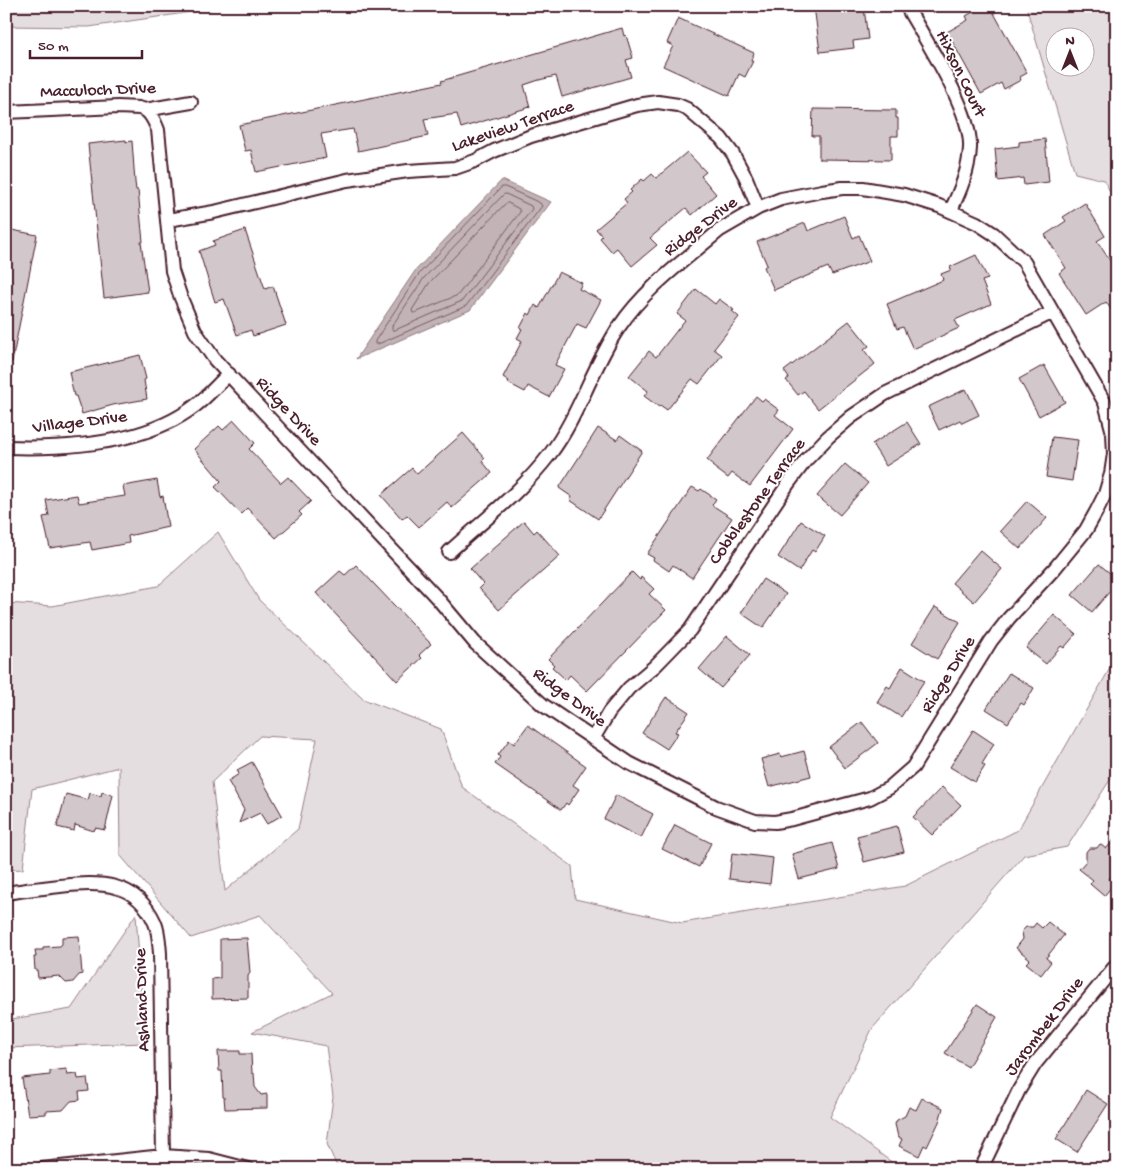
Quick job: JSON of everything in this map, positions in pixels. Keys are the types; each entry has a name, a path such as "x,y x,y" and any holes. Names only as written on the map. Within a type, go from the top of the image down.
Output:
{"street":[{"name":"Hixson Court","path":"910,12 961,109 968,128 970,148 967,169 951,210"},
{"name":"Macculoch Drive","path":"6,112 118,107 145,110 191,102"},
{"name":"Lakeview Terrace","path":"168,220 233,208 347,180 408,171 456,168 475,161 494,150 531,136 637,105 658,102 678,105 687,109 721,138 733,154 746,178 758,208"},
{"name":"Ridge Drive","path":"145,110 154,120 158,130 172,271 195,332 215,360 438,599 475,643 544,705 629,763 716,807 755,821 775,822 792,819 870,798 889,788 913,767 991,641 1086,530 1105,494 1111,474 1114,454 1112,423 1105,403 1024,262 1010,248 976,223 951,210 904,195 863,188 822,191 781,199 758,208 720,230 635,304 617,329 550,454 530,477 449,552"},
{"name":"Cobblestone Terrace","path":"593,739 608,712 629,688 656,666 690,630 788,484 806,460 828,438 851,417 886,394 1053,312"},
{"name":"Village Drive","path":"6,447 38,448 69,446 140,433 168,422 195,406 229,374"},
{"name":"Ashland Drive","path":"6,892 89,883 109,884 128,892 150,914 158,933 160,954 163,1156"},
{"name":"Jarombek Drive","path":"981,1169 1019,1090 1035,1064 1117,964"},
{"path":"42,1169 163,1156 210,1159 248,1169"}],"shaded area":[{"path":"6,6 233,6 89,27 6,26"},
{"path":"1026,6 1117,6 1117,205 1104,180 1075,173 1047,78 1096,78 1096,28 1046,28 1046,74"},
{"path":"218,532 259,600 363,699 441,729 462,787 572,866 575,899 682,923 905,886 1018,830 1117,656 1117,769 1067,847 1024,855 872,1029 830,1117 901,1169 338,1169 327,1144 333,1097 326,1046 252,1032 332,993 260,915 191,938 120,855 119,767 32,789 23,869 6,870 6,603 52,606 158,586","holes":["260,736 317,739 298,829 225,891 212,782"]},
{"path":"136,914 145,1043 6,1048 6,1020 71,1009"}],"water":[{"path":"502,180 551,202 470,310 356,359 415,271"}],"building":[{"path":"814,6 839,6 840,11 864,8 868,39 853,41 854,48 820,52"},
{"path":"983,6 990,6 1027,73 1020,77 1021,80 1004,89 1001,83 981,94 947,32 968,20 966,16"},
{"path":"678,18 754,53 751,60 753,61 745,77 739,74 729,96 663,66 673,46 667,43"},
{"path":"622,28 633,58 626,60 631,77 562,97 556,76 539,80 524,85 530,107 461,128 457,114 424,119 428,136 358,151 353,129 321,134 326,158 256,172 251,150 245,151 239,125 442,83 441,81"},
{"path":"813,109 896,110 898,136 891,136 891,160 819,159 819,136 812,136"},
{"path":"1045,139 1049,182 1024,185 1023,178 998,181 995,149 1019,146 1019,142"},
{"path":"126,140 126,142 132,141 143,242 141,242 148,292 104,298 88,144"},
{"path":"687,152 706,172 701,176 716,194 692,215 686,208 650,238 657,245 632,266 617,248 612,252 600,238 602,236 596,229 627,203 624,199 632,192 630,190 642,179 644,181 652,174 656,178"},
{"path":"1085,203 1105,236 1097,241 1117,271 1117,318 1106,302 1086,315 1059,273 1066,268 1045,235 1066,221 1063,217"},
{"path":"844,216 853,238 859,235 870,261 832,275 828,267 774,290 764,267 767,265 757,242 805,223 808,231"},
{"path":"12,230 37,235 12,362 6,361 6,231 12,232"},
{"path":"245,230 265,289 273,286 286,325 253,336 251,330 237,335 224,299 215,302 199,251 215,245 213,241"},
{"path":"976,255 988,279 982,281 991,304 955,320 959,328 913,349 903,327 897,329 887,304 943,280 941,274 951,270 950,267"},
{"path":"559,272 582,283 579,289 601,300 586,328 577,324 555,365 564,369 549,397 528,386 525,392 508,383 509,381 503,377 522,341 517,338 528,313 530,315 535,305 539,308"},
{"path":"696,289 715,304 719,299 734,310 732,311 739,317 714,349 722,355 699,384 692,379 667,410 660,405 659,407 644,396 648,391 629,376 649,351 656,357 685,320 677,314"},
{"path":"849,321 869,346 864,350 875,364 818,409 804,391 798,395 786,380 789,378 784,371"},
{"path":"140,355 146,379 144,380 147,399 113,405 82,414 76,396 74,396 69,372"},
{"path":"1044,365 1065,402 1039,416 1019,379"},
{"path":"966,389 979,415 962,423 960,420 939,430 928,407"},
{"path":"756,396 762,401 764,399 779,410 775,415 793,429 750,486 732,473 728,478 707,460"},
{"path":"234,420 255,443 249,449 281,483 288,477 311,501 299,512 302,515 276,538 247,508 241,514 215,487 221,481 194,449 219,426 223,430"},
{"path":"907,422 921,444 886,466 872,444"},
{"path":"598,428 617,440 620,435 642,451 598,519 570,500 572,497 559,488"},
{"path":"463,433 485,458 482,461 492,473 452,508 447,502 419,527 407,515 402,519 381,495 412,468 417,474"},
{"path":"1052,437 1078,440 1072,481 1046,477"},
{"path":"845,464 868,483 840,515 817,496"},
{"path":"157,480 160,497 163,496 168,527 128,536 129,543 92,550 90,542 50,548 43,517 49,516 46,500 77,495 79,503 125,496 123,486"},
{"path":"692,487 699,491 701,489 716,499 712,505 732,518 692,578 673,565 669,571 647,554"},
{"path":"1027,501 1047,518 1020,549 1000,531"},
{"path":"524,521 534,533 537,530 560,556 499,610 479,588 483,584 470,569"},
{"path":"801,521 825,536 815,552 812,550 799,571 778,557"},
{"path":"980,550 1002,569 974,602 952,583"},
{"path":"1099,564 1117,579 1117,583 1092,612 1072,595"},
{"path":"356,565 431,644 419,655 422,658 397,681 316,593 340,571 345,575"},
{"path":"632,572 640,580 641,577 654,589 649,594 666,610 587,691 570,675 566,680 552,667 554,665 548,659"},
{"path":"763,579 786,594 763,628 741,613"},
{"path":"935,607 960,622 937,659 912,643"},
{"path":"1054,615 1076,634 1064,648 1061,646 1046,664 1026,648"},
{"path":"727,636 750,655 721,688 699,669"},
{"path":"902,667 924,681 901,717 877,702 887,686 890,688"},
{"path":"1009,673 1034,688 1024,705 1021,703 1008,723 986,709"},
{"path":"666,697 689,712 675,732 678,733 667,749 642,733"},
{"path":"862,722 878,743 845,768 829,747"},
{"path":"528,725 586,766 573,785 579,789 568,805 566,803 561,810 495,764 500,757 498,755 509,740 514,744"},
{"path":"973,730 994,744 982,764 985,766 975,782 950,767"},
{"path":"804,751 811,776 769,787 761,759 780,754 781,757"},
{"path":"252,762 282,815 267,824 260,813 239,823 244,810 228,781 239,774 237,770"},
{"path":"942,787 961,805 932,835 913,817"},
{"path":"102,792 113,795 105,830 95,828 94,831 75,825 74,831 57,827 66,794 88,800 90,793 101,796"},
{"path":"616,795 653,814 641,838 604,819"},
{"path":"675,825 711,843 699,867 662,849"},
{"path":"897,826 904,852 864,862 857,836"},
{"path":"1117,836 1117,870 1109,879 1114,884 1104,896 1090,884 1093,880 1079,869 1086,861 1086,852 1089,848 1097,848 1100,844 1106,849"},
{"path":"832,843 839,869 799,879 792,854"},
{"path":"732,853 773,858 770,884 729,879"},
{"path":"1048,922 1064,935 1046,958 1051,962 1041,975 1026,963 1030,959 1016,948 1023,939 1022,931 1026,927 1033,927 1036,923 1042,928"},
{"path":"79,936 82,974 73,982 66,983 59,976 38,978 37,970 35,970 35,950 43,950 43,947 60,946 62,944 62,937"},
{"path":"247,938 250,973 248,976 248,998 212,999 212,979 220,978 220,939"},
{"path":"977,1004 997,1017 968,1067 945,1053"},
{"path":"218,1051 240,1051 240,1054 251,1054 255,1087 261,1095 267,1094 267,1108 225,1109 222,1071 219,1071"},
{"path":"66,1069 67,1075 77,1074 78,1079 87,1078 89,1091 79,1092 80,1100 71,1101 63,1110 46,1111 46,1114 28,1115 22,1078 50,1075 50,1071"},
{"path":"1086,1090 1108,1104 1077,1152 1056,1139"},
{"path":"922,1098 943,1108 939,1122 927,1147 924,1145 919,1156 899,1146 902,1139 898,1137 895,1124 897,1120 905,1116 909,1107 916,1110"}]}
